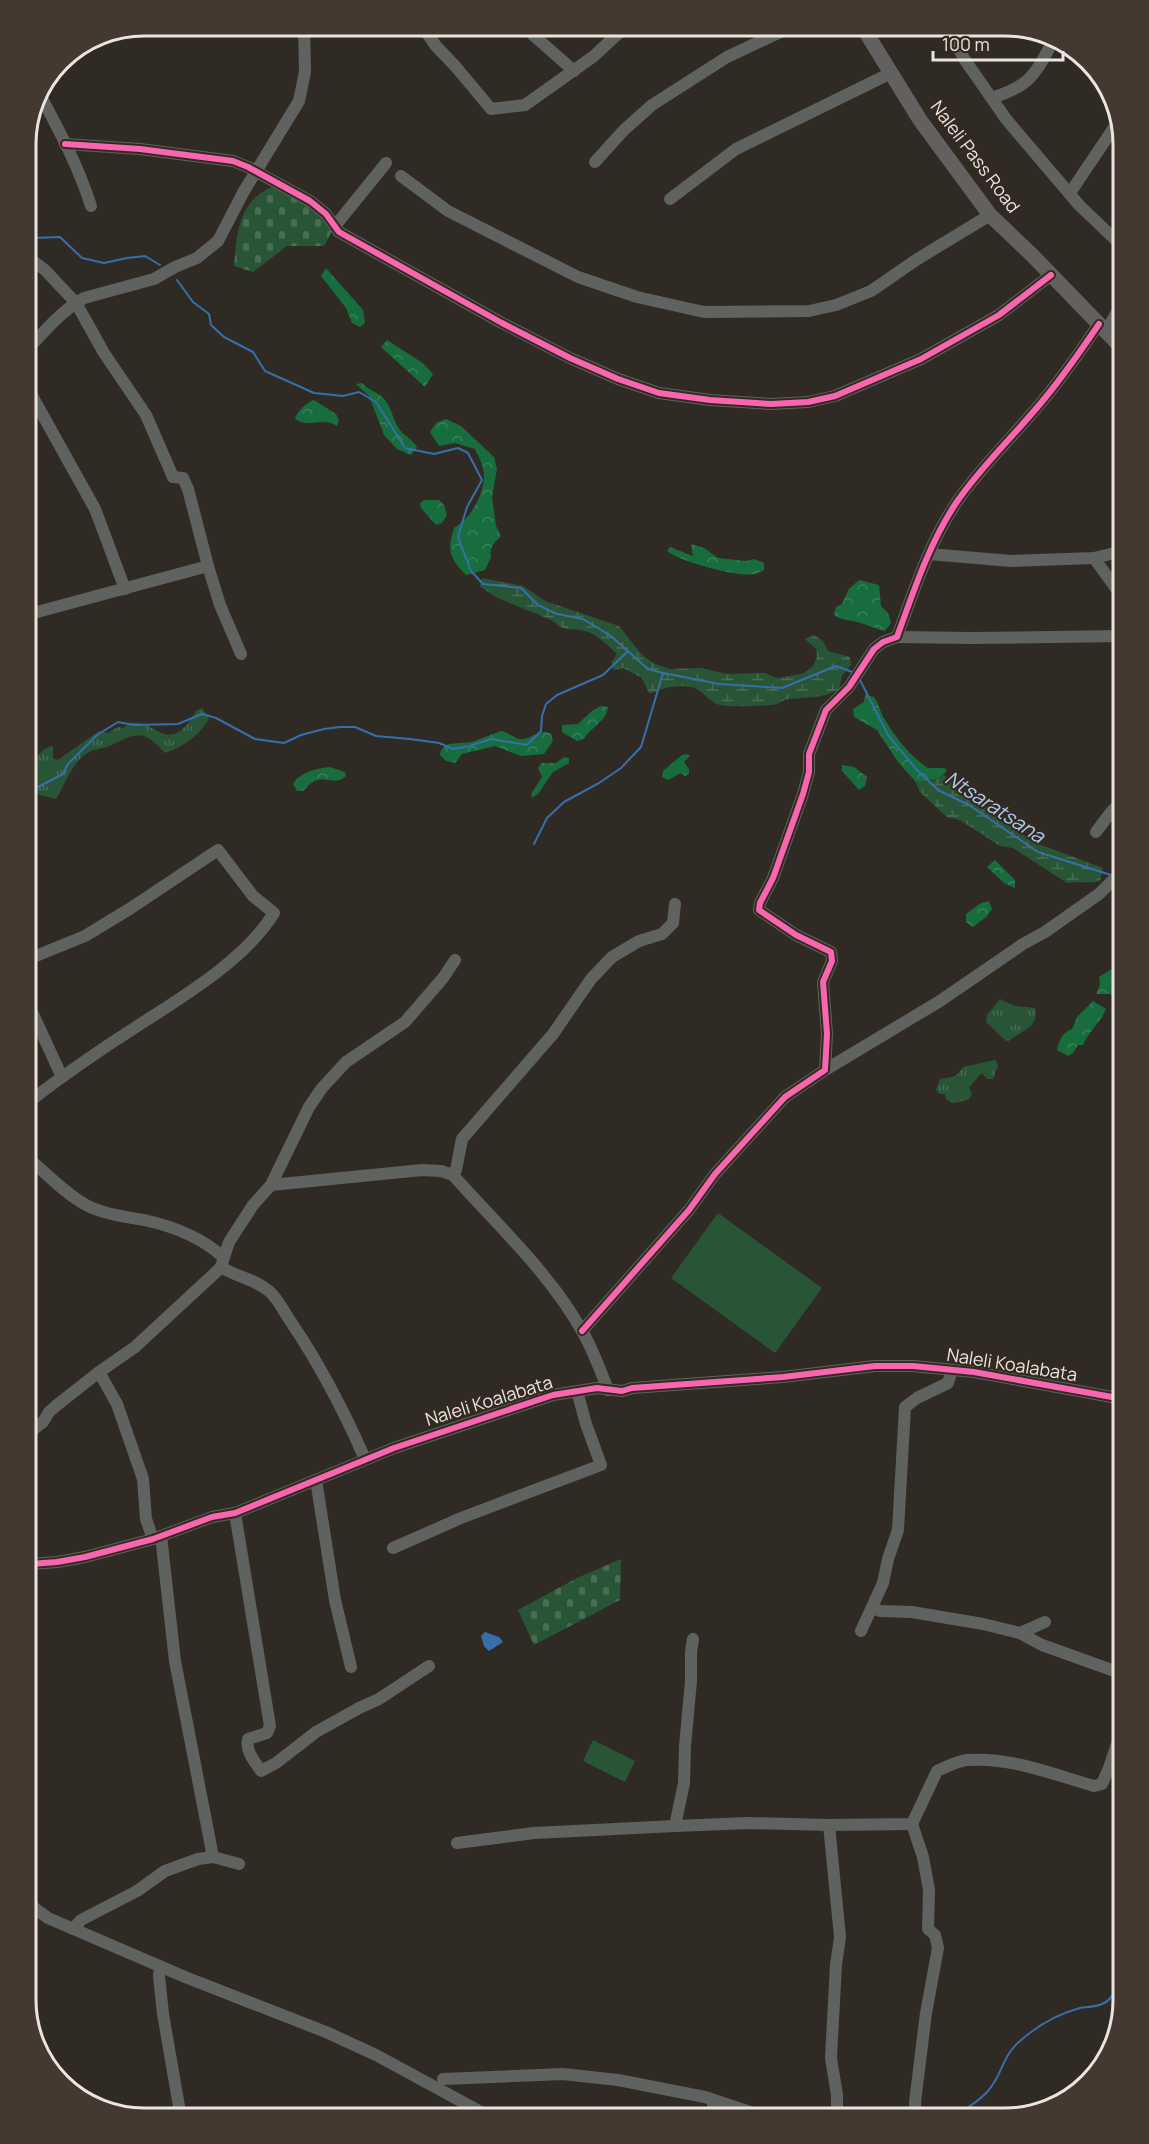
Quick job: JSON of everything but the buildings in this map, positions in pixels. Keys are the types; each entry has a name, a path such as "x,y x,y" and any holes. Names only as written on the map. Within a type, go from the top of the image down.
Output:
{"main road":[{"name":"Naleli Pass Road","path":"868,36 934,139 990,215 1113,338"}],"street":[{"path":"36,340 52,323 84,298 154,279 197,258 218,241 244,191 299,101 305,72 304,36"},
{"path":"429,36 491,109 525,105 594,56 615,36"},
{"path":"534,36 574,71"},
{"path":"595,162 624,130 652,105 727,57 772,36"},
{"path":"951,36 1006,119 1079,205 1113,237"},
{"path":"992,98 1015,90 1035,74 1050,46"},
{"path":"670,199 736,149 891,73"},
{"path":"44,101 56,121 91,206"},
{"path":"1070,193 1112,130"},
{"path":"65,144 140,149 233,161 310,201 326,214 339,232 502,323 618,379 659,393 710,400 771,404 808,402 835,396 921,359 999,315 1051,275"},
{"path":"335,226 386,163"},
{"path":"401,176 448,211 578,277 637,297 704,312 808,311 836,305 871,291 916,260 990,215"},
{"path":"36,263 76,303 104,353 146,415 174,477 183,478 220,605 241,654"},
{"path":"897,637 933,542 963,493 1113,316"},
{"path":"36,403 95,509 125,589"},
{"path":"929,554 1011,561 1094,558 1113,554"},
{"path":"1094,558 1113,583"},
{"path":"36,612 208,566"},
{"path":"825,1070 828,1034 823,982 832,961 831,952 777,923 759,910 803,794 809,772 809,754 826,710 849,687 874,649 883,642 897,637 1113,636"},
{"path":"1096,832 1113,811"},
{"path":"36,956 85,936 218,850 253,896 274,914 261,933 213,975 36,1096"},
{"path":"582,1331 689,1210 715,1174 785,1096 940,1001 1100,894 1113,881"},
{"path":"453,1174 456,1170 462,1139 553,1034 591,979 612,957 639,941 662,934 673,923 675,904"},
{"path":"36,1427 43,1422 49,1412 135,1347 222,1262 236,1230 270,1185 309,1107 328,1080 346,1062 405,1022 443,978 455,960"},
{"path":"36,1021 62,1077"},
{"path":"36,1165 87,1206 173,1229 197,1240 232,1274 258,1284 271,1292 334,1393 365,1459"},
{"path":"270,1185 422,1170 453,1174 521,1249 562,1301 582,1331 608,1390"},
{"name":"Naleli Koalabata","path":"36,1563 76,1559 157,1537 191,1523 235,1513 365,1459 440,1432 553,1395 576,1391 597,1388 622,1391 688,1383 783,1377 875,1366 913,1366 952,1370 1113,1397"},
{"path":"861,1631 883,1583 898,1530 905,1407 917,1398 948,1383 952,1370"},
{"path":"99,1372 117,1404 143,1479 146,1519 157,1537 175,1661 213,1857"},
{"path":"393,1548 461,1518 601,1465 576,1391"},
{"path":"316,1480 335,1600 351,1667"},
{"path":"235,1513 270,1726 267,1733 248,1739 247,1744 252,1758 261,1771 276,1763 316,1732 359,1707 379,1700 429,1666"},
{"path":"873,1608 880,1611 912,1612 972,1622 1020,1633 1042,1645 1113,1670"},
{"path":"1020,1633 1045,1622"},
{"path":"675,1826 684,1783 693,1639"},
{"path":"915,2108 926,2013 938,1948 935,1935 928,1929 929,1890 923,1857 912,1824 937,1771 965,1760 1005,1761 1039,1768 1094,1786 1102,1784 1113,1756"},
{"path":"457,1843 534,1833 748,1822 830,1825 912,1824"},
{"path":"830,1825 840,1937 836,1965 831,2058 837,2108"},
{"path":"73,1929 81,1920 137,1891 165,1871 198,1859 213,1857 239,1864"},
{"path":"36,1909 48,1918 73,1929 326,2032 376,2055 466,2108"},
{"path":"160,1966 162,2005 179,2108"},
{"path":"443,2079 563,2074 641,2084 696,2095 737,2108"},
{"path":"712,2100 714,2108"}],"green space":[{"path":"277,185 314,207 332,231 324,246 287,246 253,272 234,266 239,228 247,207 264,191"},
{"path":"326,268 363,310 365,323 360,327 352,323 346,308 321,276"},
{"path":"387,340 424,364 433,374 425,387 381,347"},
{"path":"362,383 385,400 400,430 417,447 411,455 397,449 384,435 369,396 356,384"},
{"path":"314,400 336,414 339,420 337,426 326,422 300,422 295,419 302,408"},
{"path":"446,419 461,426 494,457 497,469 492,497 496,526 501,536 491,548 491,557 485,570 466,575 453,558 451,542 454,528 471,513 479,498 484,472 475,449 455,443 439,446 430,432 436,423"},
{"path":"424,500 439,500 444,505 447,515 442,523 436,525 421,508 420,503"},
{"path":"691,544 704,548 718,558 746,561 754,559 764,563 764,570 755,574 736,574 696,564 667,551 670,547 693,556"},
{"path":"482,578 523,586 545,601 619,626 642,655 655,664 670,669 701,668 727,674 765,673 776,678 804,673 813,666 817,657 816,649 805,639 814,635 823,641 828,651 850,657 851,665 842,676 839,689 815,697 788,699 772,705 717,704 697,689 687,687 671,687 649,693 642,678 623,668 614,670 611,662 616,653 596,636 586,631 563,628 551,620 495,596 480,586"},
{"path":"859,580 879,585 881,606 888,613 891,623 885,631 834,615 836,607 842,604 849,589"},
{"path":"865,695 874,697 888,725 909,752 928,768 947,770 941,777 915,781 898,762 877,730 854,717 853,709 864,702"},
{"path":"601,706 608,707 607,712 584,739 577,741 562,732 562,725 578,724"},
{"path":"202,708 209,719 200,731 184,744 165,753 147,737 136,735 130,737 85,754 75,765 56,799 36,794 36,759 47,748 53,746 53,758 58,760 99,731 108,733 118,727 123,728 133,723 141,723 158,732 175,734 185,727 196,711"},
{"path":"501,731 519,739 546,732 551,734 553,741 544,754 521,756 495,746 462,754 455,763 446,761 440,755 441,750 448,744 472,742"},
{"path":"682,755 690,756 684,762 689,769 689,774 685,776 681,773 668,780 662,777 663,771"},
{"path":"564,757 569,758 569,763 553,772 538,794 532,798 531,794 542,777 538,768 541,763 556,763"},
{"path":"842,765 854,767 867,777 865,786 859,790 842,771"},
{"path":"330,767 345,772 346,776 335,781 315,781 303,791 297,791 293,784 300,776"},
{"path":"944,775 1006,818 1036,843 1103,868 1100,881 1067,883 1013,848 1000,846 960,820 947,817 920,792 915,781 932,781"},
{"path":"995,860 1015,880 1015,888 1004,883 987,867"},
{"path":"989,901 992,909 986,917 973,927 966,922 966,914 981,903"},
{"path":"1113,968 1113,997 1110,994 1096,994 1100,984 1099,977"},
{"path":"1000,999 1015,1006 1035,1008 1036,1015 1032,1025 1009,1041 1006,1041 986,1022 987,1015"},
{"path":"1093,1001 1106,1009 1083,1045 1078,1045 1068,1056 1057,1050 1062,1037 1072,1029 1077,1017"},
{"path":"995,1060 998,1065 993,1079 987,1079 982,1073 969,1087 972,1094 968,1100 952,1103 946,1099 945,1094 939,1094 936,1090 940,1079 956,1075 963,1067"},
{"path":"718,1213 822,1288 775,1353 671,1278"},
{"path":"621,1559 620,1600 534,1645 518,1610 577,1578"},
{"path":"593,1740 635,1761 625,1782 583,1761"}],"water":[{"path":"485,1632 499,1637 503,1642 489,1651 484,1646 481,1636"}],"waterway":[{"name":"Ntsaratsana","path":"36,238 60,237 82,258 104,263 145,256 160,265"},
{"name":"Ntsaratsana","path":"177,280 193,302 209,314 211,325 224,337 253,352 265,371 314,393 343,396 359,392 376,402 405,448 434,454 458,448 468,453 482,480 467,507 458,537 471,571 483,584 521,588 538,605 557,614 583,619 611,636 648,669 663,673 719,684 782,688 836,666 852,672"},
{"path":"36,787 63,774 68,764 97,735 118,722 134,725 178,724 202,714 216,718 255,739 284,743 301,735 324,729 355,727 376,736 439,743 453,749 491,739 527,745 541,731 546,704 557,695 603,675 628,651"},
{"path":"534,844 547,818 564,802 621,768 641,747 663,673"},
{"name":"Ntsaratsana","path":"860,680 888,735 916,769 938,790 969,805 1038,852 1111,875"},
{"path":"967,2108 988,2091 1014,2047 1027,2036 1048,2021 1080,2008 1097,2006 1106,2002 1113,1995"}],"cycle path":[{"path":"65,144 140,149 233,161 310,201 326,214 339,232 502,323 570,358 618,379 659,393 710,400 771,404 808,402 835,396 921,359 999,315 1051,275"},
{"path":"582,1331 689,1210 715,1174 785,1097 825,1070 827,1034 823,982 832,961 831,952 796,935 759,910 803,794 809,772 809,754 826,710 849,687 874,649 883,642 897,637 930,551 956,503 1052,389 1099,324"},
{"path":"36,1564 85,1557 153,1539 212,1517 235,1513 394,1448 553,1395 597,1388 622,1391 632,1388 783,1377 875,1366 913,1366 974,1372 1113,1397"}]}
